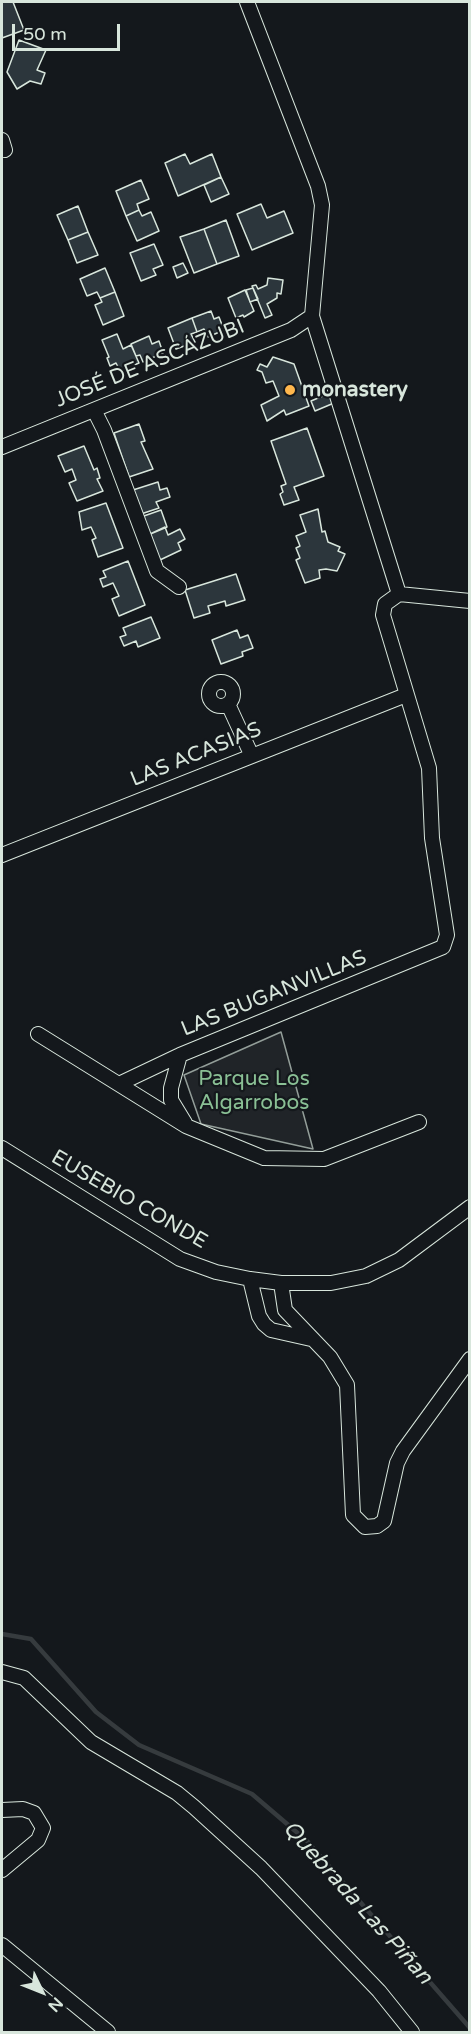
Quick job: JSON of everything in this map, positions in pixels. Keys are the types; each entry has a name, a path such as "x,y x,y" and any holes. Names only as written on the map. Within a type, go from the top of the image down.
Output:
{"street":[{"path":"247,2 309,159 322,205 312,316 399,594"},
{"name":"JOSÉ DE ASCÁZUBI","path":"2,447 291,330 312,316"},
{"path":"94,410 104,430 157,571 179,587"},
{"path":"406,695 383,615 385,604 399,594 470,602"},
{"name":"LAS ACASIAS","path":"2,855 251,754 406,695"},
{"name":"LAS BUGANVILLAS","path":"121,1083 180,1055 443,947 447,935 432,838 429,768 406,695"},
{"path":"228,704 251,754"},
{"path":"38,1034 121,1083 186,1126 264,1158 324,1159 419,1122"},
{"path":"180,1055 171,1088 171,1100 186,1126"},
{"name":"EUSEBIO CONDE","path":"2,1148 180,1259 216,1272 250,1280 281,1283 331,1283 366,1276 399,1260 470,1208"},
{"path":"250,1280 259,1316 264,1324 271,1330 311,1338"},
{"path":"281,1283 285,1310 330,1357 347,1385 353,1515 365,1527 377,1526 384,1521 397,1463 403,1451 470,1359"},
{"path":"2,1672 24,1678 91,1742 177,1793 194,1807 261,1868 379,1991 412,2032"},
{"path":"2,1810 23,1809 34,1813 43,1828 38,1840 2,1870"},
{"path":"2,1945 108,2032"}],"green space":[{"name":"Parque Los Algarrobos","path":"281,1032 313,1149 201,1124 184,1075"}],"building":[{"path":"2,2 13,2 24,30 2,38"},
{"path":"19,40 46,50 37,70 45,73 41,84 30,81 17,89 7,72"},
{"path":"185,154 190,164 212,154 221,177 178,196 165,163"},
{"path":"221,177 229,194 211,202 204,185"},
{"path":"141,180 149,199 137,204 139,210 126,216 116,191"},
{"path":"261,204 267,218 284,211 293,233 252,250 237,214"},
{"path":"78,206 88,232 68,240 57,215"},
{"path":"139,210 142,216 151,212 159,231 137,241 126,216"},
{"path":"226,220 239,256 217,264 204,229"},
{"path":"204,229 217,264 194,273 180,237"},
{"path":"88,232 98,255 77,263 68,240"},
{"path":"154,244 163,265 153,269 156,275 141,281 130,253"},
{"path":"183,263 188,273 177,278 173,267"},
{"path":"105,268 115,292 100,298 97,292 87,296 80,279"},
{"path":"268,278 283,280 281,294 277,293 277,298 267,304 272,315 265,318 252,286 256,285 258,289 267,285"},
{"path":"253,288 258,299 250,302 246,290"},
{"path":"245,290 254,311 244,317 243,315 236,318 228,298"},
{"path":"115,292 124,316 103,325 95,305 102,302 100,298"},
{"path":"211,311 214,319 219,317 224,330 208,337 204,329 197,332 192,318"},
{"path":"192,318 197,332 191,334 195,342 176,349 168,328"},
{"path":"117,334 123,349 131,345 139,363 120,371 116,363 110,366 102,340"},
{"path":"149,336 152,344 159,341 163,353 143,362 140,355 136,356 131,344"},
{"name":"monastery","path":"273,357 294,364 309,406 286,415 284,410 267,421 261,405 279,396 273,381 266,383 262,372 257,370 260,364 267,367"},
{"path":"330,393 334,403 315,411 311,401"},
{"path":"139,424 145,441 141,442 153,469 129,477 114,433"},
{"path":"307,428 324,476 294,487 299,500 284,505 280,494 283,492 281,486 286,484 271,441"},
{"path":"84,446 94,470 97,468 100,478 97,479 103,491 77,501 69,483 76,480 72,469 65,472 58,456"},
{"path":"158,482 160,490 167,488 170,497 156,502 159,508 141,514 133,490"},
{"path":"106,503 123,548 98,557 92,540 96,538 91,527 82,530 79,512"},
{"path":"318,509 322,532 325,531 328,542 340,547 338,551 345,554 337,571 319,570 320,578 305,583 296,560 300,558 296,548 300,546 296,536 306,532 300,515"},
{"path":"161,510 167,527 148,535 141,517"},
{"path":"165,527 168,535 180,529 185,539 178,543 181,550 160,560 148,535"},
{"path":"128,561 145,605 119,616 112,599 119,596 113,583 103,587 100,579 106,577 103,571"},
{"path":"236,574 245,600 226,606 225,601 208,606 210,613 194,618 185,590"},
{"path":"151,617 160,638 138,647 136,641 124,646 120,637 126,635 123,628"},
{"path":"237,630 240,638 248,635 253,648 242,652 243,656 221,664 212,640"}],"waterway":[{"name":"Quebrada Las Piñan","path":"2,1634 31,1639 96,1712 139,1745 252,1794 307,1841 470,2028"}],"place":[{"name":"monastery","path":"290,390"}]}
